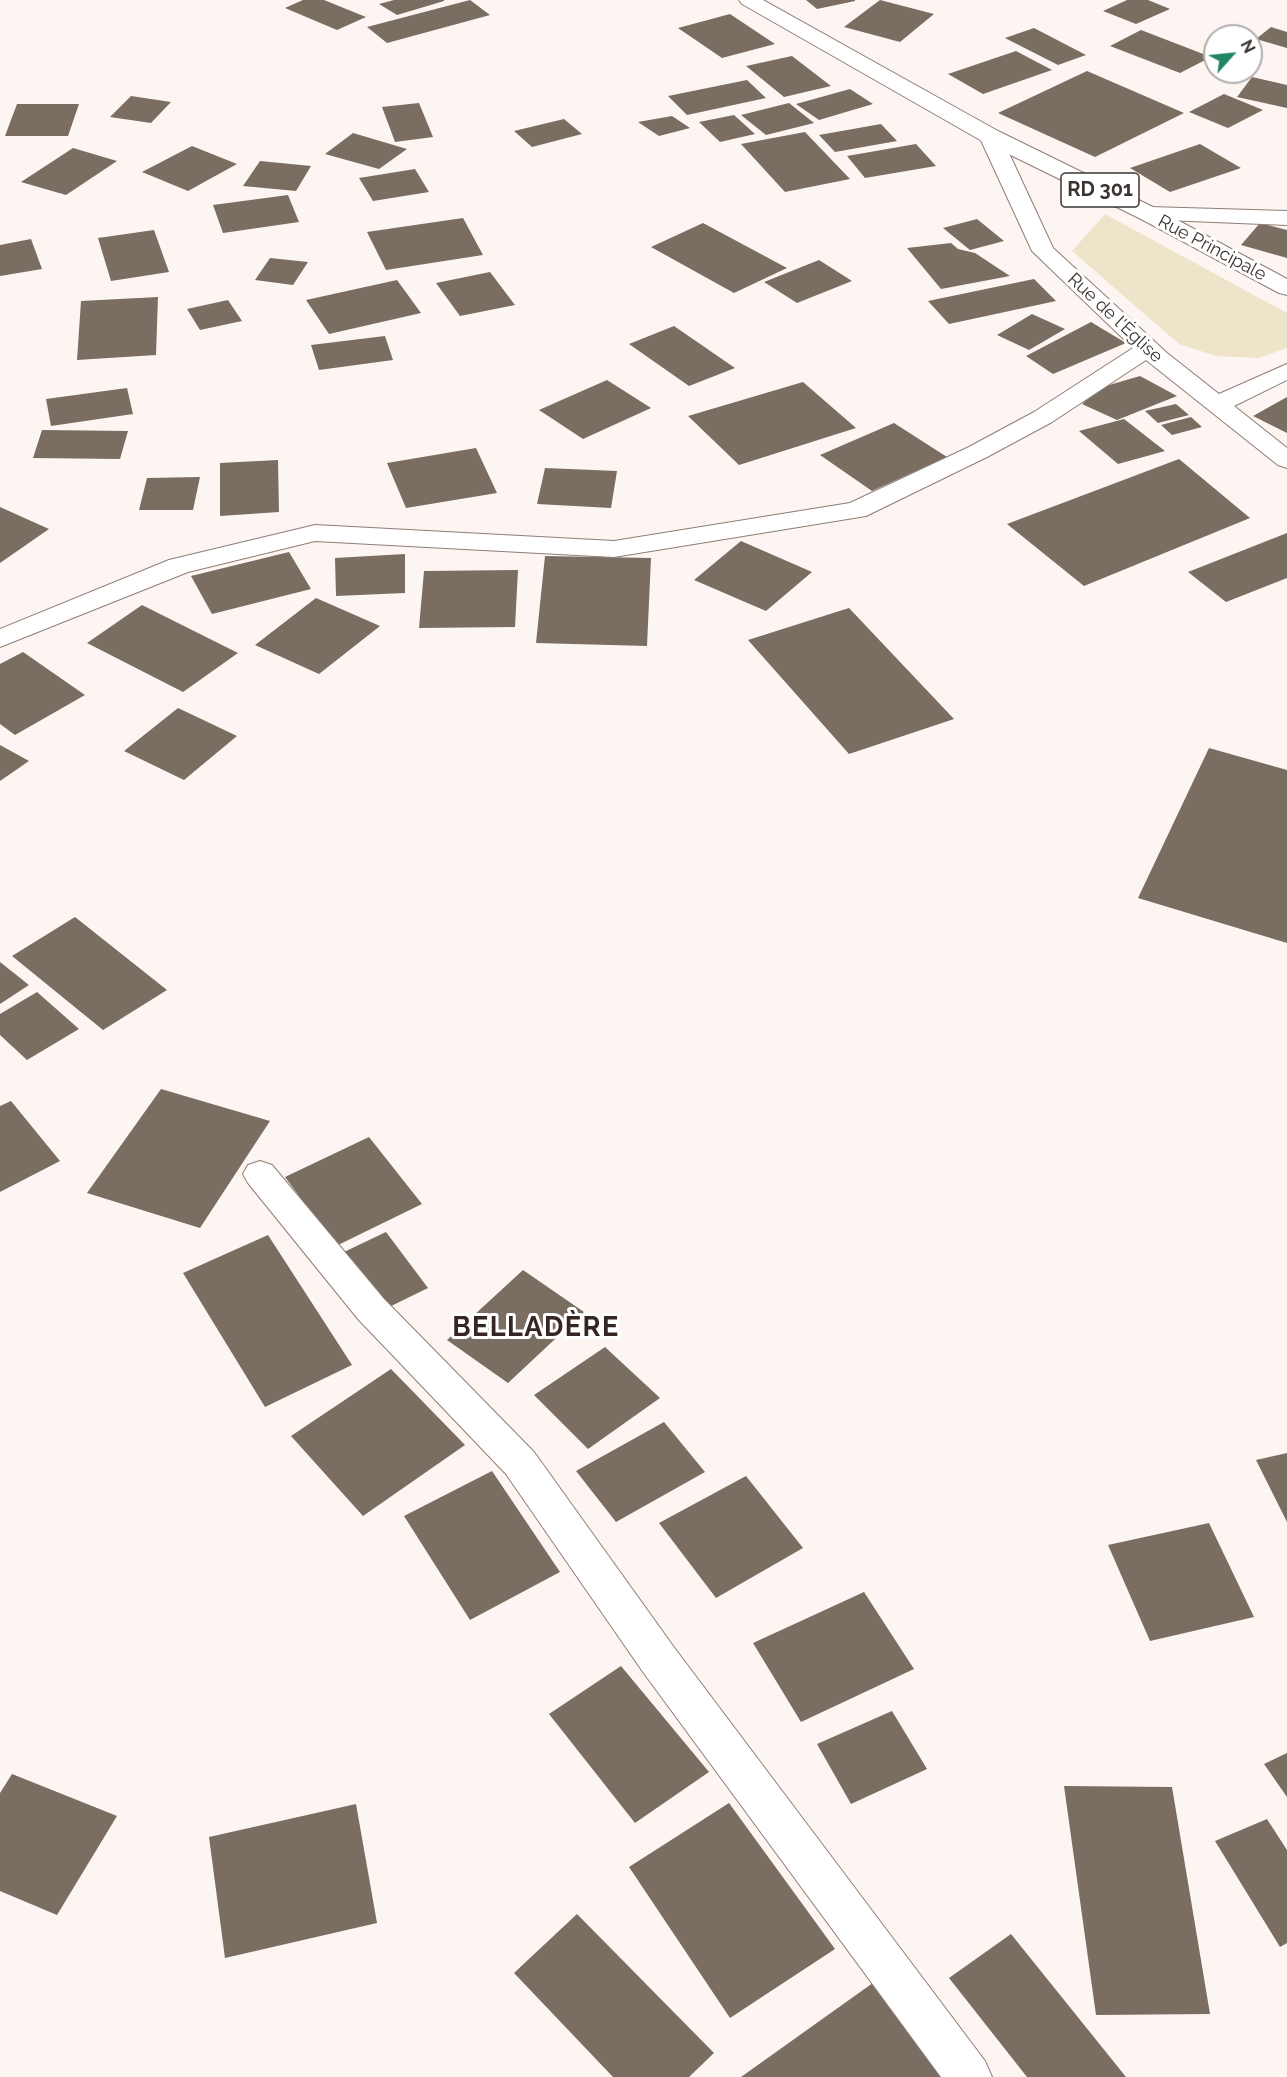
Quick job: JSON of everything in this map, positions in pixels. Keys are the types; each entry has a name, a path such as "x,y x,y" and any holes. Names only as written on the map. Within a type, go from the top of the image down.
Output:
{"street":[{"name":"Rue Principale","path":"749,0 990,136 1149,214 1287,288"},
{"name":"Rue de l'Église","path":"990,136 1043,251 1147,349 1287,460"},
{"path":"1149,214 1271,216 1287,219"},
{"path":"0,639 179,566 315,533 614,549 857,510 978,452 1043,417 1147,349"},
{"path":"1215,405 1287,371"},
{"path":"260,1174 371,1309 520,1463 658,1659 969,2077"}],"shaded area":[{"path":"1105,214 1287,313 1287,348 1259,358 1216,356 1179,344 1072,251"}],"building":[{"path":"303,0 324,0 366,17 337,30 285,8"},
{"path":"394,0 444,1 397,15 379,4"},
{"path":"470,0 490,15 387,43 367,27"},
{"path":"806,0 855,0 855,1 817,9"},
{"path":"880,0 934,14 900,42 844,27"},
{"path":"1127,0 1148,0 1170,9 1136,24 1103,11"},
{"path":"730,14 775,44 722,58 678,28"},
{"path":"1271,27 1287,32 1287,48 1263,41 1263,33"},
{"path":"1034,28 1086,55 1058,65 1005,38"},
{"path":"1141,30 1203,54 1203,61 1180,73 1110,46"},
{"path":"1016,51 1052,70 983,94 948,74"},
{"path":"792,56 831,86 784,97 746,66"},
{"path":"1087,71 1184,113 1095,157 998,113"},
{"path":"747,80 766,98 687,115 668,96"},
{"path":"1263,80 1287,85 1287,108 1237,97 1247,84 1263,84"},
{"path":"850,89 873,104 819,120 796,104"},
{"path":"1224,94 1263,110 1228,128 1189,112"},
{"path":"131,96 171,102 151,123 110,117"},
{"path":"419,103 433,137 395,142 382,107"},
{"path":"789,103 814,123 766,135 741,115"},
{"path":"17,104 79,104 68,136 5,136"},
{"path":"734,115 755,134 720,142 699,122"},
{"path":"672,116 690,128 659,136 638,122"},
{"path":"564,119 582,134 532,147 514,131"},
{"path":"881,124 897,141 835,152 819,135"},
{"path":"805,132 850,179 785,192 741,144"},
{"path":"353,133 407,149 379,169 325,154"},
{"path":"916,144 936,166 865,178 847,156"},
{"path":"1200,144 1241,168 1170,192 1130,168"},
{"path":"192,146 237,164 188,191 142,172"},
{"path":"73,148 117,161 66,195 21,182"},
{"path":"260,161 311,166 296,191 243,186"},
{"path":"415,169 429,192 373,201 359,178"},
{"path":"288,195 299,222 223,233 213,205"},
{"path":"463,218 483,255 386,270 367,232"},
{"path":"977,219 1004,241 970,250 943,228"},
{"path":"703,223 787,268 734,293 651,247"},
{"path":"1260,223 1287,230 1287,258 1241,245"},
{"path":"154,230 169,272 111,281 98,238"},
{"path":"31,239 42,269 0,276 0,245"},
{"path":"951,243 958,249 975,253 1010,276 941,289 907,248"},
{"path":"270,258 308,262 293,285 255,280"},
{"path":"819,260 852,281 797,303 764,282"},
{"path":"490,272 515,305 460,316 436,283"},
{"path":"1034,279 1056,301 949,324 928,301"},
{"path":"397,280 421,313 329,334 306,300"},
{"path":"158,297 156,355 77,360 81,301"},
{"path":"228,300 242,321 200,330 187,309"},
{"path":"1032,314 1065,329 1029,350 997,335"},
{"path":"1091,322 1126,343 1053,374 1026,356"},
{"path":"674,326 735,368 689,386 629,344"},
{"path":"385,336 393,360 319,370 311,345"},
{"path":"1140,376 1177,396 1117,420 1082,404 1099,388"},
{"path":"607,380 651,408 583,439 539,410"},
{"path":"803,382 856,428 739,465 688,416"},
{"path":"127,388 133,414 51,426 46,399"},
{"path":"1287,397 1287,433 1253,416"},
{"path":"1176,404 1189,415 1158,423 1145,411"},
{"path":"1191,417 1202,427 1172,435 1161,425"},
{"path":"1124,419 1165,451 1118,464 1079,431"},
{"path":"894,423 947,457 872,491 820,455"},
{"path":"42,430 128,431 120,459 33,458"},
{"path":"476,448 497,493 406,508 387,463"},
{"path":"1179,459 1250,518 1084,586 1007,524"},
{"path":"278,460 279,512 220,516 220,463"},
{"path":"545,468 617,471 611,508 537,504"},
{"path":"200,477 193,510 139,510 147,478"},
{"path":"0,507 49,529 0,563"},
{"path":"1287,533 1287,578 1226,602 1188,572"},
{"path":"741,541 812,572 766,611 694,580"},
{"path":"289,552 311,589 212,614 191,576"},
{"path":"405,554 405,593 336,596 335,558"},
{"path":"545,556 651,558 647,646 536,643"},
{"path":"518,570 515,627 419,628 424,571"},
{"path":"316,598 380,626 319,674 255,645"},
{"path":"142,605 238,653 183,692 87,643"},
{"path":"849,608 954,719 849,754 748,640"},
{"path":"23,652 85,695 15,735 0,724 0,664"},
{"path":"178,708 237,736 184,780 124,751"},
{"path":"0,745 29,761 0,781"},
{"path":"1209,748 1287,770 1287,943 1138,898"},
{"path":"75,917 167,990 103,1030 12,956"},
{"path":"0,962 29,985 0,1004"},
{"path":"37,992 79,1029 27,1060 0,1035 0,1014"},
{"path":"161,1089 270,1121 200,1228 87,1193"},
{"path":"11,1101 60,1161 0,1192 0,1106"},
{"path":"369,1137 422,1204 336,1246 285,1177"},
{"path":"386,1232 428,1288 385,1309 344,1252"},
{"path":"268,1235 352,1365 265,1407 183,1273"},
{"path":"523,1270 584,1312 508,1383 447,1340"},
{"path":"605,1347 660,1398 588,1449 534,1395"},
{"path":"391,1369 465,1445 363,1516 291,1436"},
{"path":"664,1422 705,1472 616,1522 576,1471"},
{"path":"1287,1453 1287,1522 1256,1460"},
{"path":"492,1471 560,1572 470,1620 404,1516"},
{"path":"746,1476 803,1548 716,1598 659,1523"},
{"path":"1209,1523 1254,1617 1150,1641 1108,1545"},
{"path":"864,1592 914,1669 801,1722 753,1643"},
{"path":"621,1666 709,1772 635,1823 549,1714"},
{"path":"892,1711 927,1769 851,1804 817,1744"},
{"path":"1287,1753 1287,1797 1264,1764"},
{"path":"12,1774 117,1816 57,1915 0,1891 0,1793"},
{"path":"1064,1786 1172,1787 1210,2014 1096,2015"},
{"path":"729,1803 835,1949 730,2018 629,1867"},
{"path":"356,1804 377,1923 225,1958 209,1837"},
{"path":"1267,1819 1287,1850 1287,1943 1280,1947 1215,1841"},
{"path":"577,1914 714,2053 689,2077 613,2077 514,1973"},
{"path":"1011,1934 1126,2077 1027,2077 949,1978"},
{"path":"877,1980 950,2077 741,2077"}],"district":[{"name":"BELLADÈRE","path":"536,1328"}]}
